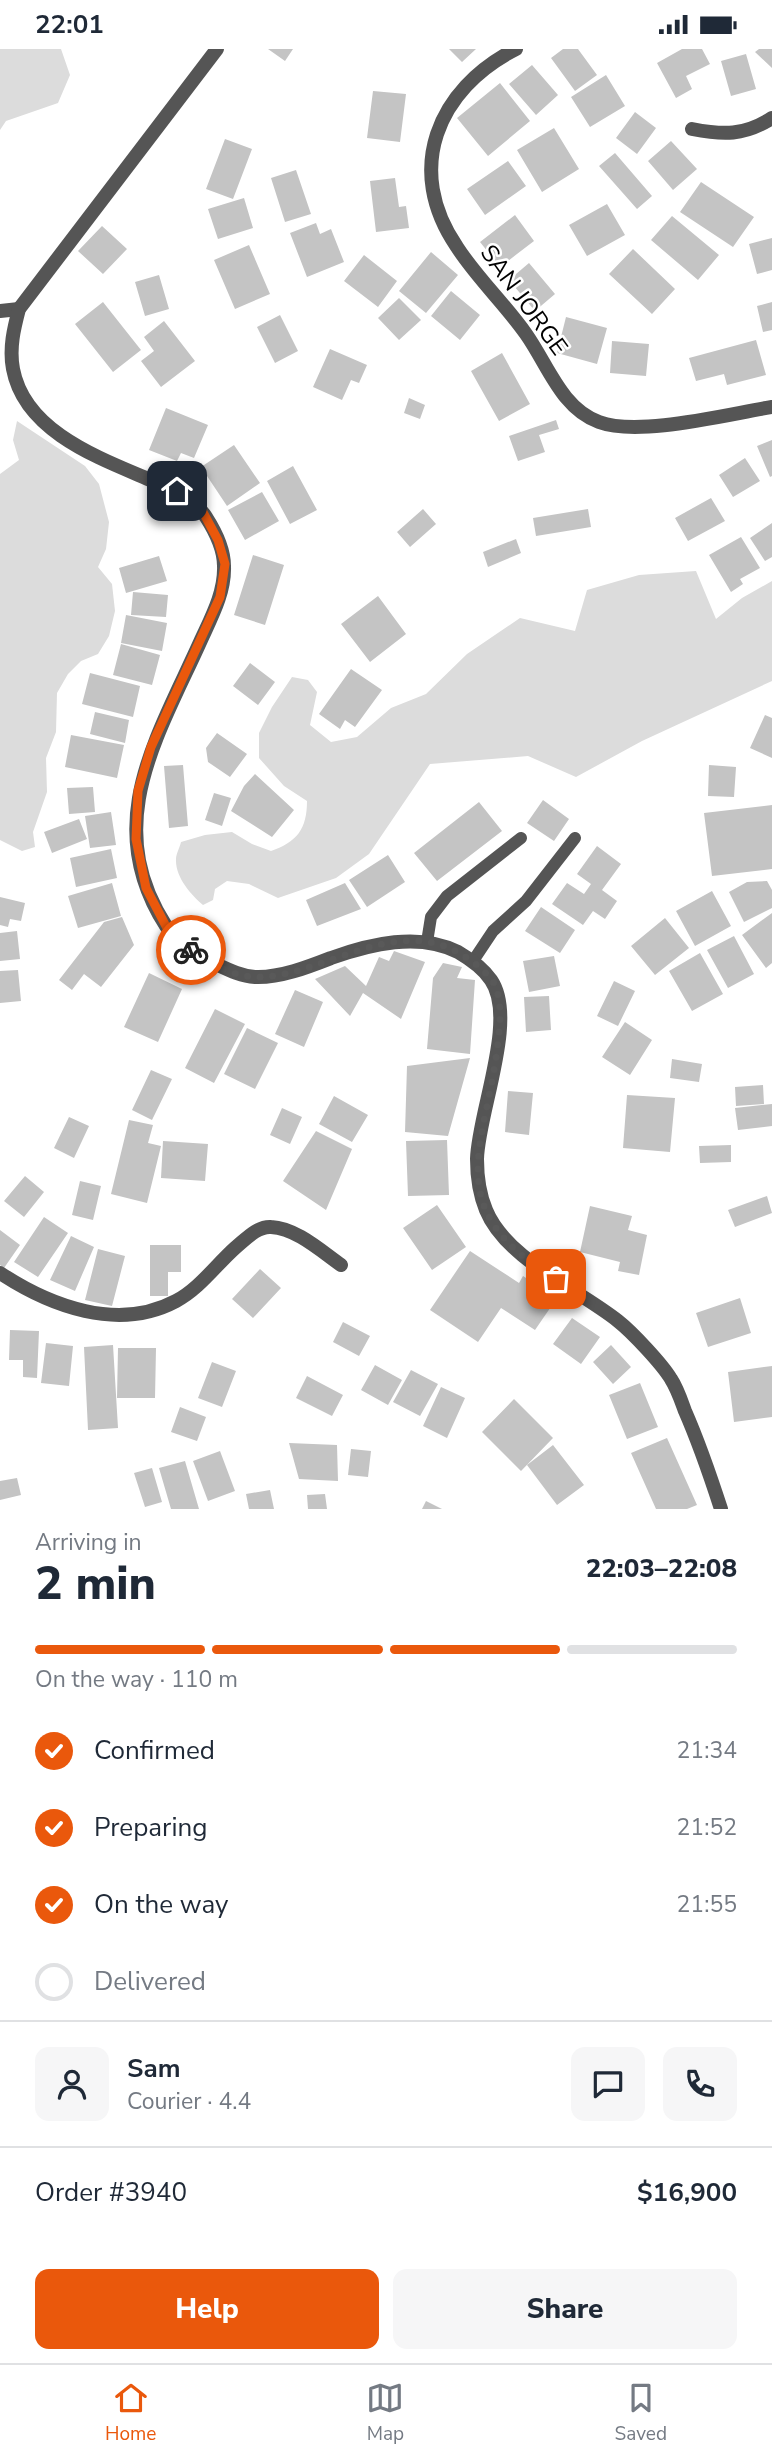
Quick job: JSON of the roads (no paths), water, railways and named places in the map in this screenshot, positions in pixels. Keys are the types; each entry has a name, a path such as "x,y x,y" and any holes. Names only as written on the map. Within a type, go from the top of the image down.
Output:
{"street":[{"path":"217,49 19,309 12,339 12,367 20,392 40,417 61,437 96,457 177,491 203,512 218,540 225,564 220,597 151,747 138,791 136,839 146,888 168,930 198,956 237,974 258,977 300,970 376,946 427,941 453,950 473,961 493,982 501,1011 498,1044 477,1155 478,1187 489,1217 512,1245 538,1268 575,1290 621,1324 671,1378 704,1453 721,1509"},
{"name":"SAN JORGE","path":"516,49 490,63 460,94 445,113 435,135 431,162 432,194 456,247 526,334 569,403 583,416 601,424 626,427 663,425 772,407"},
{"path":"692,129 715,133 741,133 772,118"},
{"path":"0,311 19,309"},
{"path":"0,1273 24,1289 70,1309 113,1314 154,1310 177,1300 252,1233 270,1226 292,1233 341,1265"}],"lane":[{"path":"427,941 431,917 447,896 521,838"},
{"path":"473,961 494,931 526,901 576,838"}]}
